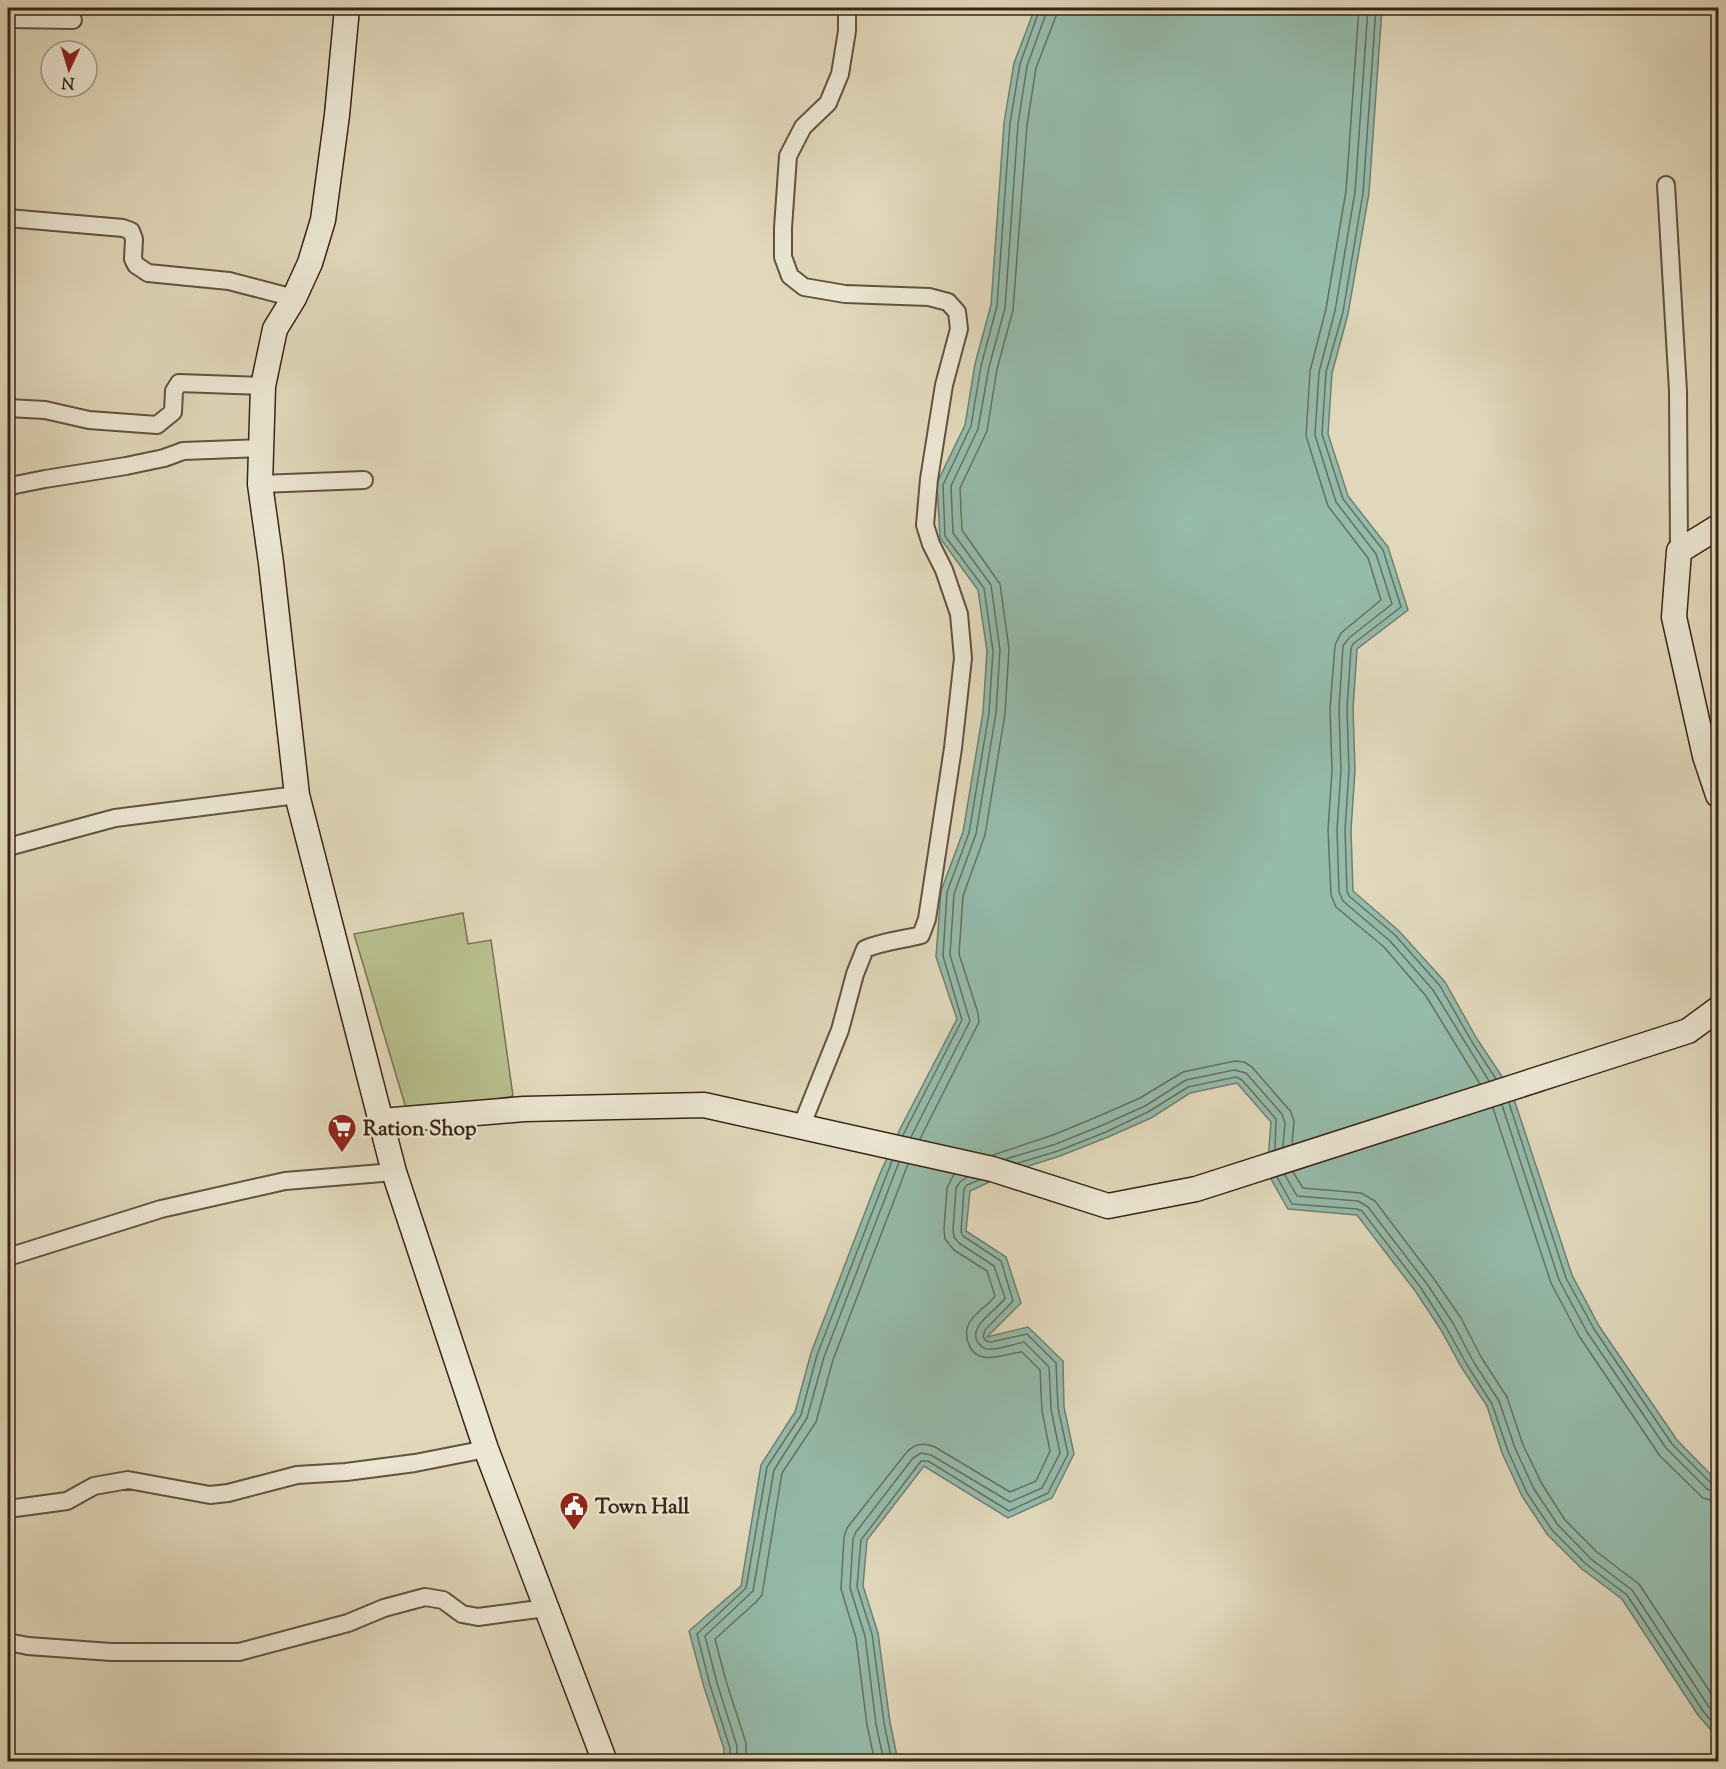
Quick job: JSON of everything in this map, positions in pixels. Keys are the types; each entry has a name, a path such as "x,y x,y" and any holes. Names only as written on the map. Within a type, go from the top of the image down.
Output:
{"main road":[{"path":"347,8 338,115 323,220 310,263 294,298 275,329 263,386 260,484 297,795 394,1172 486,1449 605,1761"},
{"path":"1719,527 1680,551 1674,617 1705,756 1719,795"},
{"path":"381,1121 524,1109 704,1105 992,1169 1107,1206 1196,1189 1573,1068 1688,1030 1719,1009"}],"street":[{"path":"801,1126 840,1030 855,974 865,949 880,942 921,935 927,919 963,658 959,614 925,525 929,479 944,385 959,329 957,312 948,302 929,297 845,294 804,287 790,276 783,257 788,156 803,127 828,103 840,74 847,31 846,8"},
{"path":"8,19 73,20"},
{"path":"1666,185 1678,391 1680,551"},
{"path":"8,218 123,228 131,231 134,239 133,259 136,265 148,273 229,281 294,298"},
{"path":"8,408 45,410 89,420 157,425 173,412 174,391 179,383 263,386"},
{"path":"8,488 45,479 164,458 183,451 261,448"},
{"path":"260,484 364,480"},
{"path":"8,847 115,818 297,795"},
{"path":"8,1257 161,1209 285,1181 394,1172"},
{"path":"8,1509 68,1501 94,1486 128,1480 210,1495 228,1493 297,1475 415,1464 486,1449"},
{"path":"8,1642 28,1646 111,1652 239,1652 348,1623 384,1608 425,1597 443,1600 462,1614 478,1617 546,1608"}],"shaded area":[{"path":"463,913 468,944 491,940 513,1096 408,1115 354,934"}],"water":[{"path":"1035,8 1382,8 1369,193 1348,314 1332,373 1328,434 1348,496 1388,547 1408,610 1357,649 1353,709 1355,770 1351,830 1353,891 1399,931 1445,982 1477,1039 1511,1090 1572,1275 1599,1326 1677,1440 1718,1482 1718,1738 1698,1715 1622,1599 1582,1569 1547,1534 1522,1496 1502,1453 1487,1406 1416,1292 1357,1215 1288,1209 1267,1172 1271,1122 1237,1083 1190,1093 1151,1118 1060,1156 1013,1171 970,1191 966,1231 1006,1257 1021,1303 987,1337 1028,1327 1063,1361 1064,1407 1074,1454 1052,1498 1008,1518 924,1466 867,1540 863,1586 878,1633 890,1722 898,1761 724,1761 724,1749 689,1631 741,1586 761,1465 795,1412 811,1353 879,1176 900,1129 957,1019 936,957 941,891 963,832 983,712 987,651 978,590 940,538 937,483 965,425 975,364 991,305 1004,123 1014,63"}],"place":[{"name":"Ration Shop","path":"342,1154"},
{"name":"Town Hall","path":"574,1532"}]}
